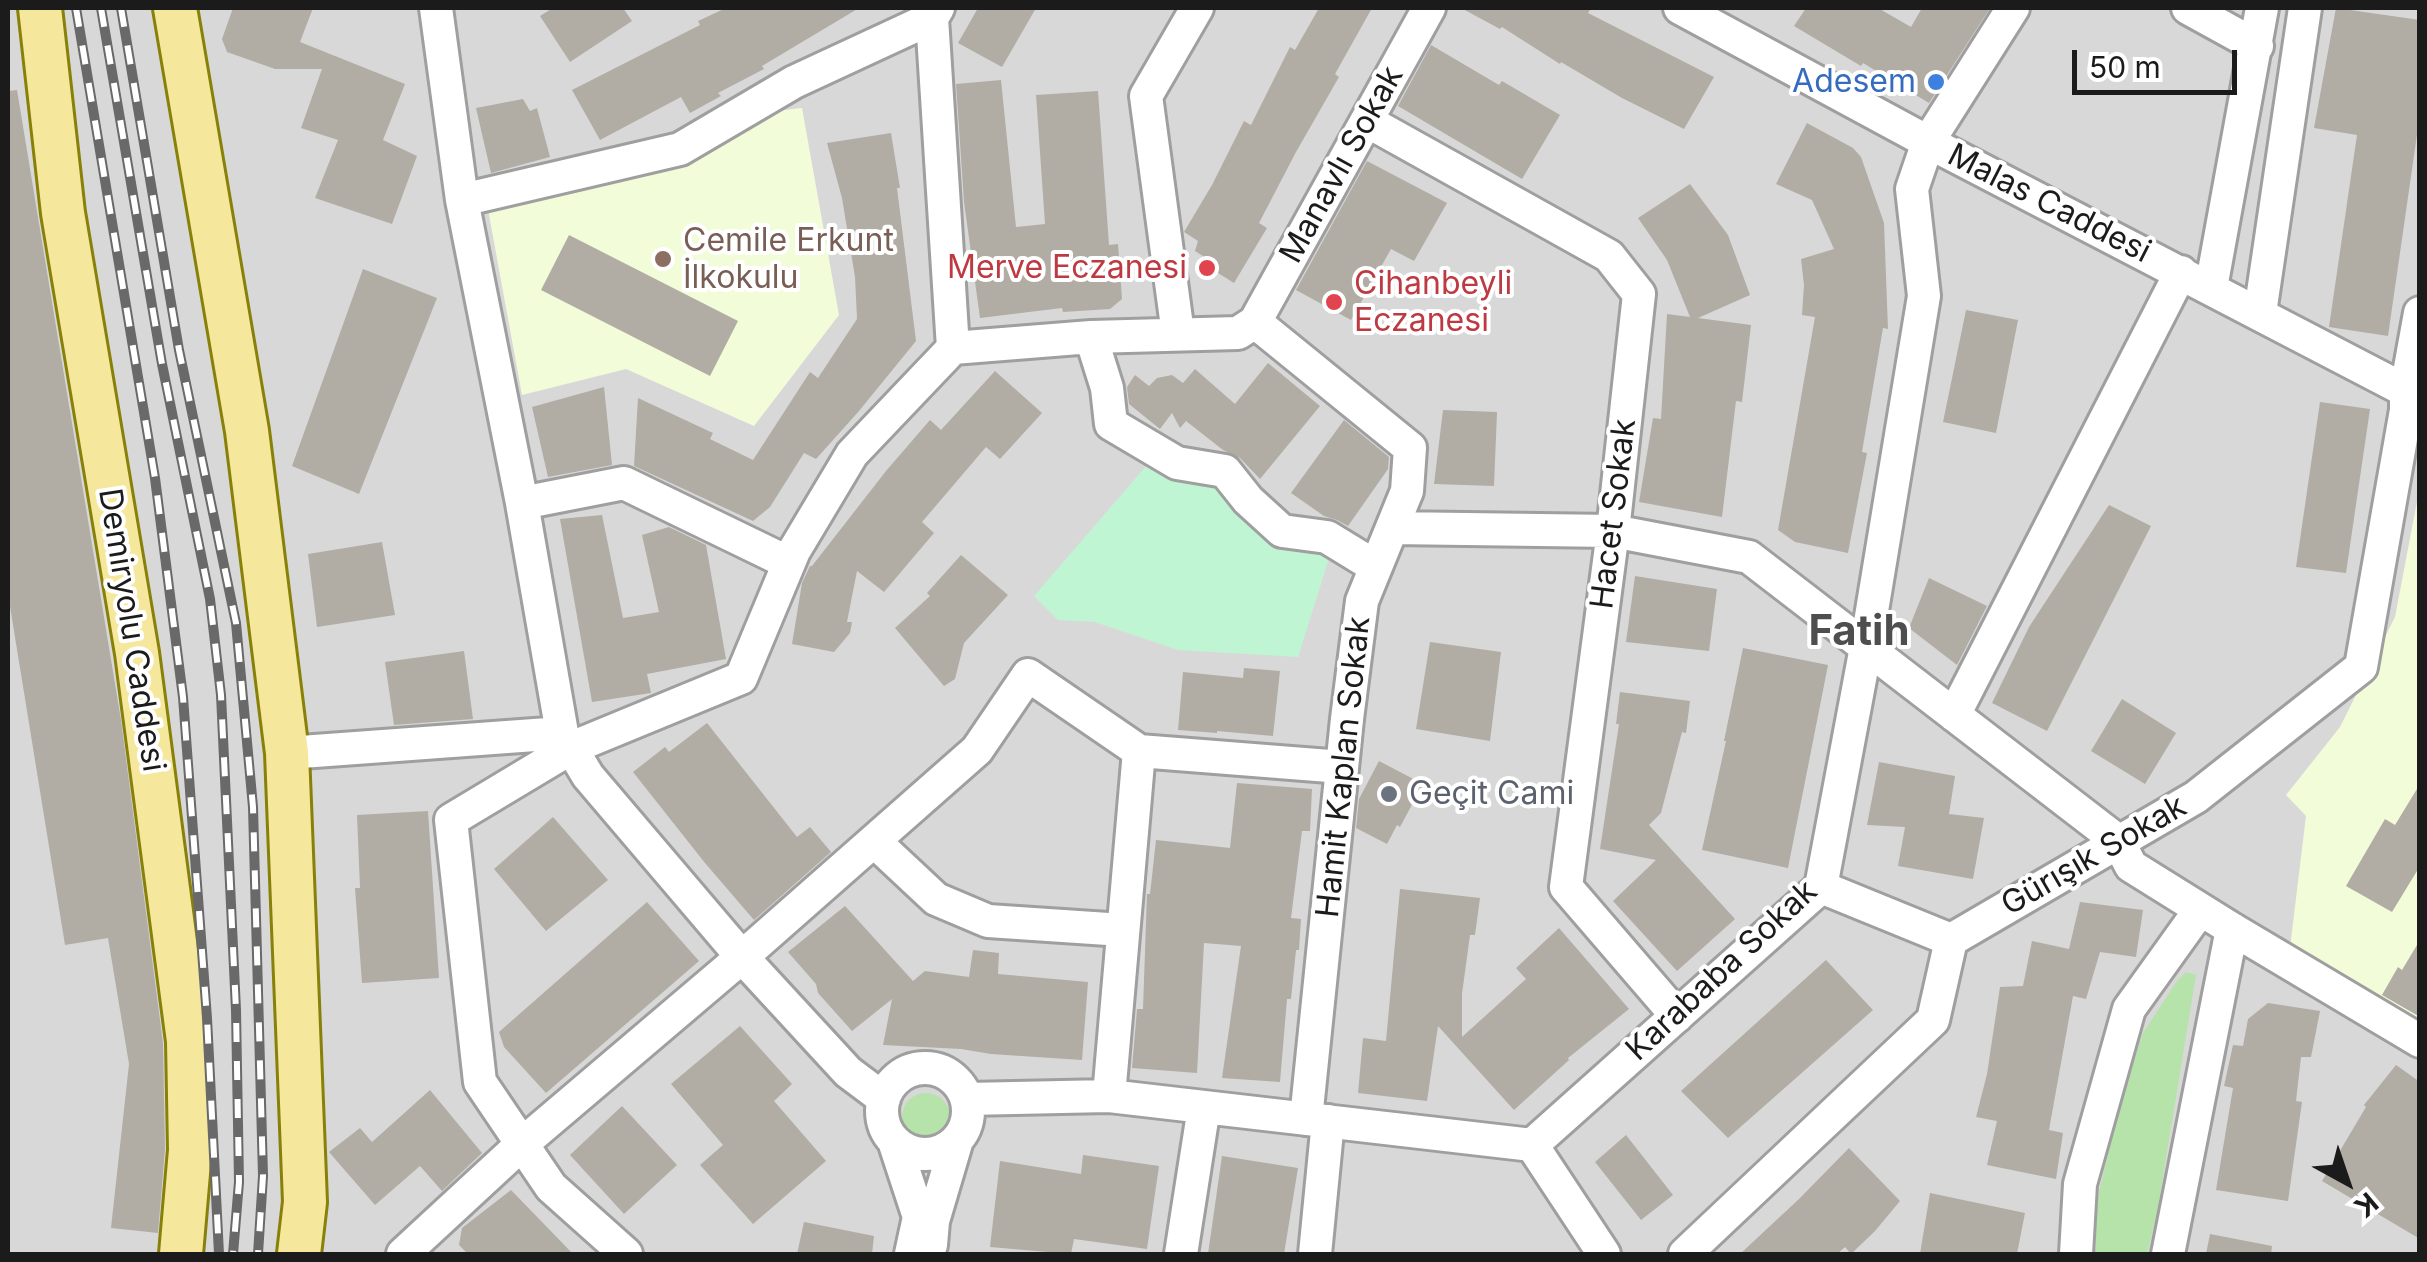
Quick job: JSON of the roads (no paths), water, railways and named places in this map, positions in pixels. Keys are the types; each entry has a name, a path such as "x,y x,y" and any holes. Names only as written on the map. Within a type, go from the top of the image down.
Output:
{"main road":[{"name":"Demiryolu Caddesi","path":"40,8 63,213 137,653 188,1040 190,1150 181,1254"},
{"path":"175,8 246,431 288,753 305,1202 299,1254"}],"street":[{"path":"1178,334 1146,96 1197,8"},
{"name":"Manavlı Sokak","path":"1255,322 1429,8"},
{"name":"Malas Caddesi","path":"1680,8 1928,142 2260,313 2410,399"},
{"name":"Karababa Sokak","path":"1532,1145 1821,888 1866,647 1924,296 1912,189 1928,142 2013,8"},
{"path":"2188,8 2257,46"},
{"path":"2212,288 2262,8"},
{"path":"2260,313 2306,8"},
{"path":"444,10 462,200 566,741 588,776 742,957 848,1072 884,1099"},
{"path":"462,200 680,149 794,82 935,13 954,348"},
{"name":"Hacet Sokak","path":"1367,121 1608,256 1639,294 1613,531 1566,887 1677,1016"},
{"path":"1954,715 2181,272"},
{"name":"Gürışık Sokak","path":"1951,940 2196,797 2361,667 2410,399 2420,313"},
{"path":"626,1254 551,1187 480,1082 451,820 566,741 741,678 789,563 852,454 954,348 1091,337 1238,333 1255,322"},
{"name":"Hamit Kaplan Sokak","path":"1255,322 1410,448 1408,491 1362,601 1342,767 1317,1120 1315,1254"},
{"path":"1091,337 1107,388 1110,424 1177,463 1225,471 1282,532 1328,537 1376,567"},
{"path":"522,503 624,484 789,563"},
{"path":"1392,528 1613,531 1749,557 2118,841 2132,866 2420,1041"},
{"path":"402,1254 522,1144 977,750 1028,675 1139,751 1342,767"},
{"path":"288,753 566,741"},
{"path":"1108,1096 1139,751"},
{"path":"874,841 936,899 988,921 1123,930"},
{"path":"1686,1254 1933,1020 1951,940 1821,888"},
{"path":"2076,1254 2080,1184 2128,1009 2200,910"},
{"path":"2168,1254 2232,930"},
{"path":"921,1068 950,1075 967,1098 965,1128 946,1150 931,1154 904,1149 886,1130 882,1117 887,1090 907,1072 921,1068"},
{"path":"967,1098 1108,1096 1532,1145 1604,1254"},
{"path":"1181,1254 1204,1107"},
{"path":"930,1254 933,1221 957,1140"},
{"path":"894,1141 919,1218 911,1254"}],"railway":[{"path":"76,8 155,478 183,697 207,1018 219,1254"},
{"path":"101,8 162,364 210,599 221,695 236,1010 239,1182 233,1254"},
{"path":"121,8 179,350 236,623 253,807 263,1176 258,1254"}],"place":[{"name":"Adesem","path":"1936,82"},
{"name":"Cemile Erkunt İlkokulu","path":"663,259"},
{"name":"Merve Eczanesi","path":"1207,268"},
{"name":"Cihanbeyli Eczanesi","path":"1334,302"},
{"name":"Geçit Cami","path":"1389,794"}],"district":[{"name":"Fatih","path":"1859,632"}]}
